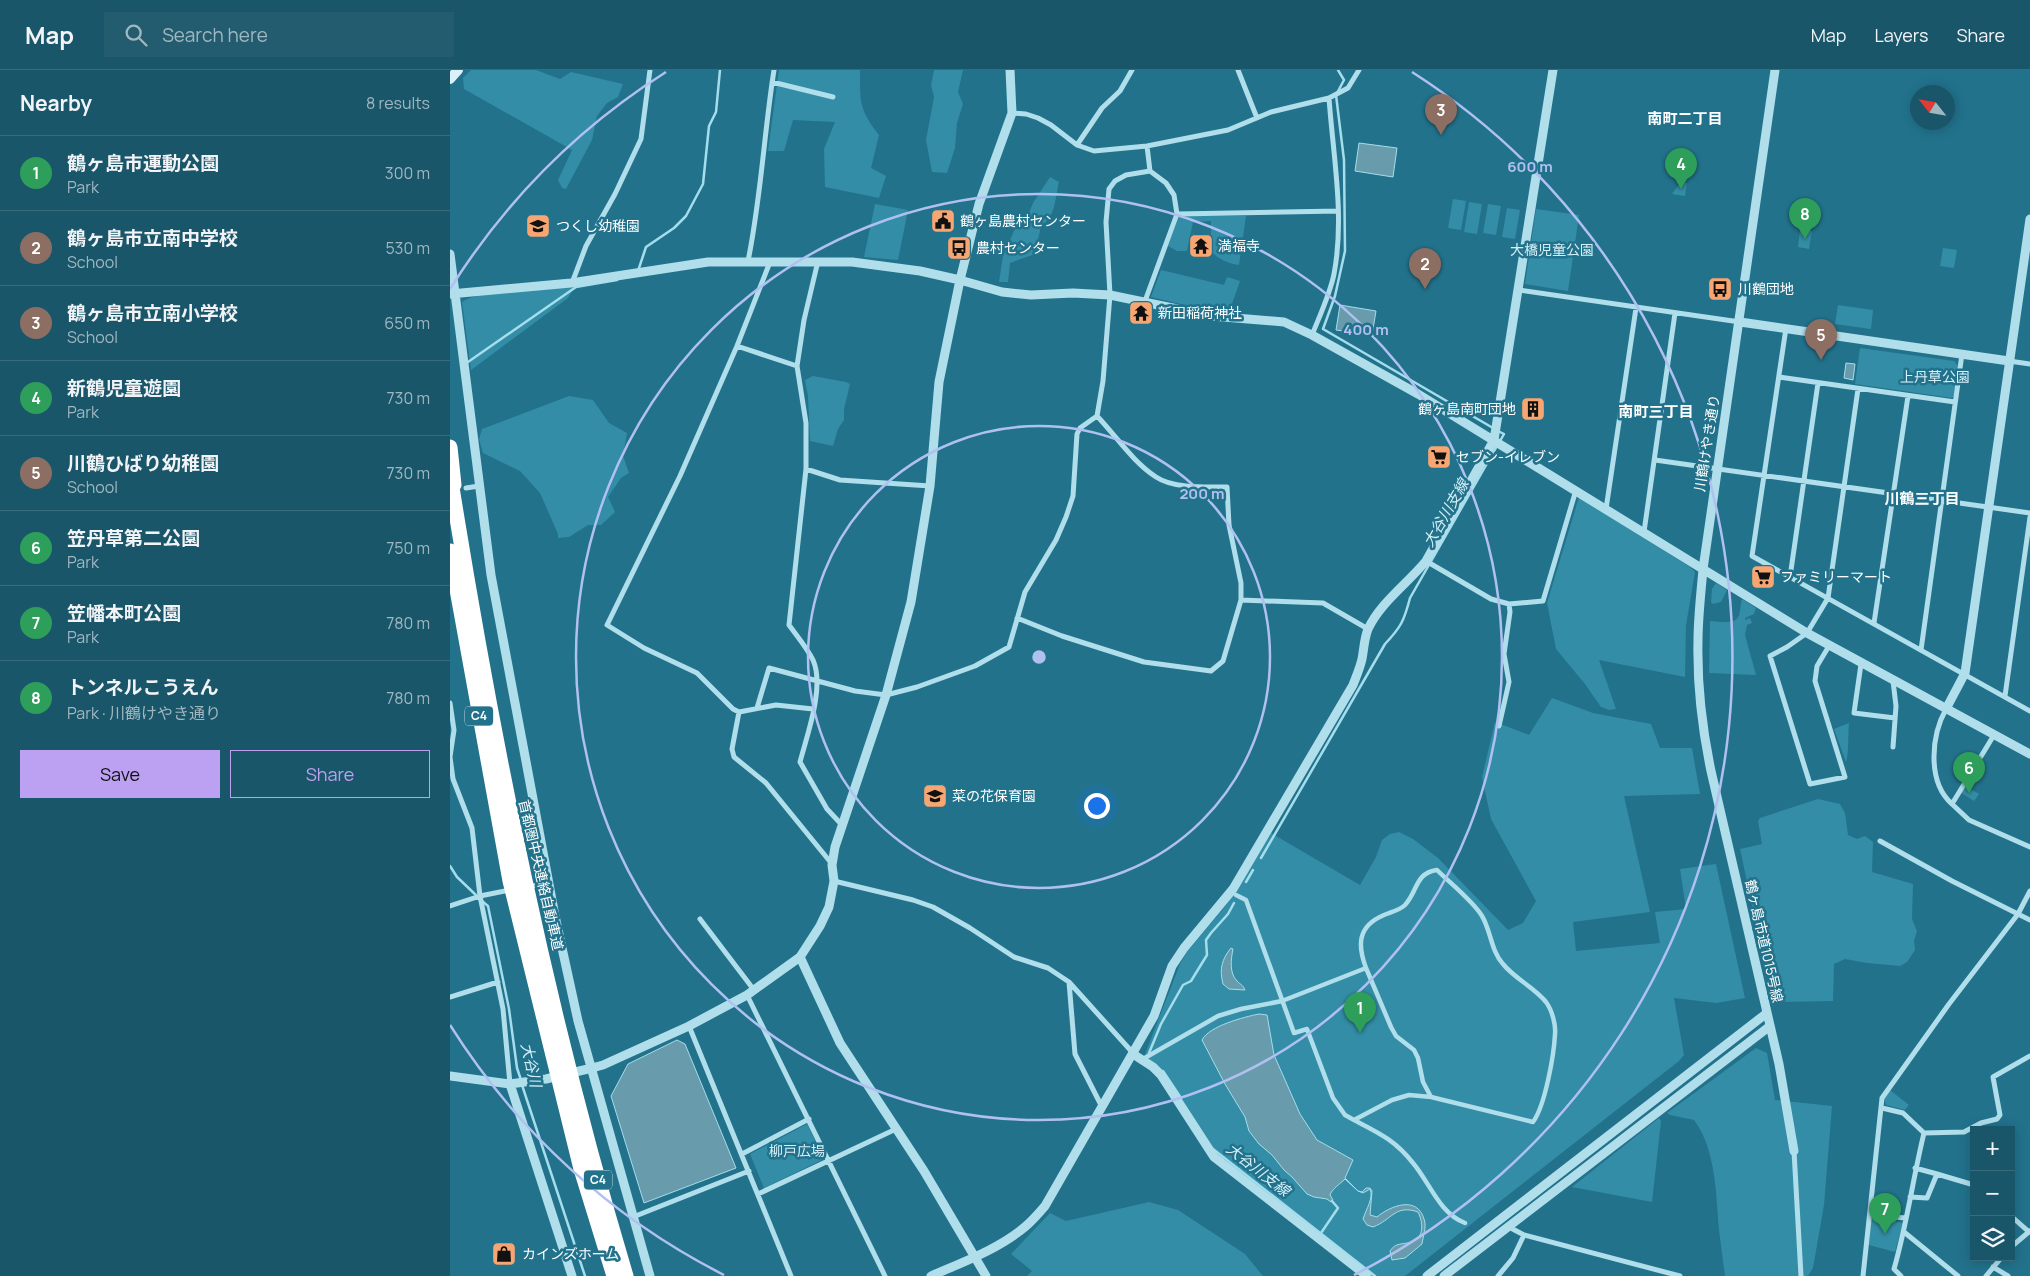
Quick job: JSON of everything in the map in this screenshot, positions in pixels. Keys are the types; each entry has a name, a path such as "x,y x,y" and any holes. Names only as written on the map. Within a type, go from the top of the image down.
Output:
{"highway":[{"path":"450,446 456,550"},
{"name":"首都圏中央連絡自動車道","path":"450,475 456,550 518,884 565,1085 581,1169 614,1276"},
{"name":"首都圏中央連絡自動車道","path":"565,1085 626,1276"}],"main road":[{"path":"450,79 458,70"}],"street":[{"path":"571,283 586,246 615,194 641,138 650,70"},
{"path":"748,261 758,202 767,115 774,70"},
{"path":"450,1076 510,1084 546,1079 603,1065 689,1026 750,993 800,957 820,926 830,907 834,881 832,865 842,826 886,695 911,602 930,486 939,382 960,280 979,204 1012,113 1010,70"},
{"path":"1076,144 1102,108 1120,91 1132,70"},
{"path":"1238,70 1257,118"},
{"path":"1012,113 1026,114 1038,118 1051,125 1076,144 1094,151 1146,146 1228,130 1271,112 1329,98 1348,88 1359,70"},
{"path":"931,1276 975,1257 1003,1242 1026,1226 1045,1206 1154,1016 1172,966 1184,948 1233,889 1352,685 1362,661 1364,641 1368,629 1382,607 1426,562 1494,437 1553,70"},
{"name":"川鶴けやき通り","path":"1703,568 1775,70"},
{"path":"772,82 833,97"},
{"path":"1312,334 1334,273 1338,211 1329,98"},
{"path":"1145,301 1176,214 1174,195 1166,183 1150,171 1146,146"},
{"path":"757,708 769,668 818,682 886,695 918,687 975,666 1009,647 1025,592 1056,540 1073,496 1077,434 1080,428 1098,416 1103,381 1110,295 1106,222 1109,189 1115,181 1126,175 1150,171"},
{"path":"1176,214 1338,211"},
{"path":"2030,224 2026,277 2010,361 1965,674 1940,718 1933,763 1948,800 1969,820 2030,847"},
{"path":"450,254 452,293 490,575 550,882 578,1021 650,1276"},
{"path":"771,261 737,346 680,476 607,625 644,648 697,673 733,709 739,712 776,705 813,709"},
{"path":"818,261 804,320 797,366 806,423 806,468 789,625 813,661 818,682 800,762 827,809 842,826"},
{"path":"452,293 571,283 708,262 852,262 920,271 1002,292 1030,295 1073,293 1110,295 1211,316 1284,322 1312,334 1494,437 1606,509 1829,646 2030,754"},
{"path":"1519,290 2030,364"},
{"path":"1606,509 1636,308"},
{"path":"1644,532 1675,313"},
{"path":"1786,328 1752,556 2030,711"},
{"path":"737,346 797,366"},
{"path":"1921,650 1962,353"},
{"path":"1778,377 1858,390 1955,402"},
{"path":"1790,578 1818,383"},
{"path":"1829,646 1816,666 1815,681 1845,777 1810,784 1770,656 1807,633 1828,598 1858,390"},
{"path":"1874,623 1908,396"},
{"path":"1017,618 1062,636 1144,662 1212,671 1223,661 1240,600 1241,582 1229,525 1227,487 1183,486 1157,478 1138,461 1098,416"},
{"path":"1654,460 1942,499 2030,513"},
{"path":"806,468 840,480 930,486"},
{"path":"466,488 479,486"},
{"path":"1426,562 1491,599 1509,604 1543,601 1576,490"},
{"path":"2005,696 2030,517"},
{"name":"鶴ヶ島市道1015号線","path":"1427,1276 1767,1013 1704,735 1698,669 1703,568"},
{"path":"1240,600 1323,603 1368,629"},
{"path":"1499,726 1509,682 1504,654 1510,612 1509,604"},
{"path":"1862,664 1854,713 1895,718"},
{"path":"1893,681 1895,718 1893,747"},
{"path":"450,703 454,730 450,757 453,779 472,828 480,896 503,1009 510,1084 572,1276"},
{"path":"739,712 732,749 734,757 766,783 832,865"},
{"path":"1952,804 1994,735"},
{"path":"1880,841 1952,881 2030,920"},
{"path":"1354,1120 1392,1100 1409,1095 1431,1097 1533,1122 1538,1115 1543,1101 1555,1034 1554,1022 1547,1003 1502,964 1492,945 1487,925 1480,914 1437,870 1428,871 1421,877 1413,894 1404,906 1374,919 1363,931 1360,944 1366,968 1390,1027 1396,1036 1414,1050 1418,1058 1423,1082 1431,1097"},
{"path":"834,881 913,900 933,907 970,928 1014,957 1048,968 1069,982 1133,1054 1143,1059 1161,1076 1214,1156 1368,1276"},
{"path":"450,906 518,884 550,882"},
{"path":"1863,1276 1882,1098 1949,1004 2018,914 2030,892"},
{"path":"1236,895 1246,900 1294,1033 1307,1029 1333,1098 1345,1115 1393,1141 1426,1180 1445,1210 1455,1219 1465,1224"},
{"path":"700,919 750,993 885,1276"},
{"path":"800,957 840,1043 924,1171 986,1276"},
{"path":"1143,1059 1218,1016 1241,1009 1282,1001 1366,968"},
{"path":"450,997 498,982"},
{"path":"1069,982 1075,1054 1102,1108"},
{"path":"1767,1013 1784,1089 1794,1152 1801,1276"},
{"path":"689,1026 792,1276"},
{"path":"1444,1276 1770,1026"},
{"path":"1882,1108 1903,1113 1924,1133 1964,1132 1981,1123 1997,1119 2000,1115 1993,1077 2030,1056"},
{"path":"742,1154 809,1119"},
{"path":"758,1194 896,1129"},
{"path":"1902,1276 1894,1269 1904,1232 1915,1168 1924,1133"},
{"path":"1915,1168 1970,1184"},
{"path":"634,1218 749,1170"},
{"path":"1910,1197 1927,1198 1937,1174"},
{"path":"1870,1215 1906,1218"},
{"path":"2015,1220 2029,1232 2015,1244"},
{"path":"1507,1226 1524,1235 1680,1276"},
{"path":"1904,1232 1958,1276"},
{"path":"1498,1276 1513,1258 1524,1235"},
{"path":"1986,1276 1998,1261"},
{"path":"1994,1266 2008,1276"}],"green space":[{"path":"471,70 536,70 560,79 571,72 623,84 618,97 607,103 597,116 592,140 566,189 562,188 558,180 572,150 464,89 463,78"},
{"path":"779,70 860,70 862,105 879,135 871,168 886,176 879,198 825,187 824,149 835,122 793,120 784,151 768,151"},
{"path":"934,70 963,70 958,92 963,104 957,123 955,148 947,173 932,172 926,140 934,97 931,85"},
{"path":"1050,177 1059,182 1056,200 1050,217 1041,226 1035,254 1010,263 1008,282 999,282 1003,256 1017,224 1028,215 1033,203"},
{"path":"1680,183 1687,183 1685,196 1672,194"},
{"path":"1453,199 1466,201 1461,230 1448,228"},
{"path":"1469,202 1482,204 1477,234 1464,232"},
{"path":"875,204 908,210 898,260 864,257"},
{"path":"1488,204 1501,206 1496,235 1483,233"},
{"path":"1507,208 1520,210 1515,239 1502,237"},
{"name":"大橋児童公園","path":"1536,209 1579,215 1568,291 1525,284"},
{"path":"1179,216 1246,216 1239,265 1224,261 1211,251 1211,221 1193,222 1187,251 1177,251 1168,246"},
{"path":"1800,229 1812,231 1809,249 1798,247"},
{"path":"1943,248 1957,250 1954,268 1940,266"},
{"name":"満福寺","path":"1161,270 1224,285 1227,277 1240,281 1228,315 1151,297"},
{"path":"569,286 574,288 568,298 471,370 462,302 483,294"},
{"path":"1838,305 1873,310 1871,329 1835,324"},
{"name":"上丹草公園","path":"1860,348 1954,361 1958,366 1954,396 1952,398 1855,384"},
{"path":"813,376 850,384 844,409 844,420 838,429 833,446 810,441 808,396 805,380"},
{"path":"569,396 593,400 609,423 627,433 623,456 629,473 621,478 608,497 615,512 601,525 588,525 569,537 558,538 540,493 520,471 483,453 479,439 482,429"},
{"path":"1579,497 1695,572 1686,625 1685,677 1599,660 1616,709 1609,710 1601,707 1556,649 1547,603"},
{"path":"1716,583 1727,590 1721,602 1713,604 1711,602 1712,589"},
{"path":"1742,599 1756,608 1754,614 1745,618 1745,620 1750,618 1752,623 1747,625 1745,635 1756,675 1709,673 1710,621 1734,621 1739,615"},
{"path":"1552,698 1593,713 1651,724 1660,748 1692,748 1700,794 1624,796 1650,912 1573,922 1576,951 1660,943 1655,912 1686,909 1680,869 1716,864 1745,998 1716,1003 1674,998 1684,1055 1679,1061 1405,1276 1372,1276 1209,1150 1145,1054 1180,964 1187,952 1227,904 1271,833 1360,885 1376,857 1382,840 1390,834 1399,832 1413,839 1438,858 1508,930 1523,923 1536,901 1491,819 1482,777 1495,722 1529,735"},
{"path":"1849,723 1848,749 1846,762 1834,729"},
{"path":"1964,785 1979,794 1974,801 1960,792"},
{"path":"1818,799 1840,804 1845,813 1848,835 1857,839 1865,836 1873,842 1872,872 1913,884 1912,919 1917,931 1914,941 1915,950 1907,962 1900,966 1845,959 1834,964 1833,1001 1773,1002 1740,849 1762,844 1758,821 1760,818"},
{"path":"1756,1048 1767,1053 1775,1100 1832,1106 1824,1205 1813,1268 1808,1276 1725,1276 1716,1187 1707,1144 1694,1120 1667,1113"},
{"path":"1890,1090 1909,1105 1905,1110 1886,1105 1884,1098"},
{"path":"1659,1118 1661,1121 1652,1202 1572,1187"},
{"name":"柳戸広場","path":"807,1124 824,1159 764,1188 750,1154"},
{"path":"1149,1202 1178,1210 1245,1254 1263,1276 1027,1276 1032,1271 1011,1254 1050,1213 1066,1221"},
{"path":"1871,1217 1903,1223 1895,1252 1869,1245"}],"shaded area":[{"path":"1359,143 1397,148 1393,177 1355,171"},
{"path":"1340,305 1376,311 1372,335 1336,330"},
{"path":"1846,363 1855,364 1853,380 1844,378"},
{"path":"1231,948 1233,949 1231,961 1234,978 1245,990 1229,989 1223,984 1222,964"},
{"path":"1259,1014 1267,1015 1274,1055 1300,1114 1317,1140 1353,1160 1345,1178 1358,1191 1345,1179 1331,1193 1330,1195 1333,1200 1331,1202 1327,1199 1307,1194 1249,1131 1245,1117 1202,1040 1219,1026"},
{"path":"677,1040 685,1044 736,1168 644,1203 611,1096 628,1064"},
{"path":"1366,1188 1370,1188 1372,1191 1370,1215 1377,1217 1396,1206 1409,1205 1416,1207 1421,1212 1425,1222 1422,1244 1405,1258 1392,1260 1390,1251 1392,1248 1416,1240 1419,1237 1422,1225 1418,1212 1410,1210 1399,1211 1373,1227 1367,1225 1363,1219 1371,1192 1370,1189 1363,1193 1358,1191 1362,1192"}],"waterway":[{"path":"638,271 646,247 674,228 686,216 703,184 709,126 716,112 720,70"},
{"name":"大谷川支線","path":"1338,70 1344,80 1336,95 1344,160 1345,251 1335,296 1323,329 1493,428"},
{"path":"468,362 576,287 617,280"},
{"name":"大谷川支線","path":"1498,431 1504,434 1500,441"},
{"name":"大谷川支線","path":"1261,858 1385,644 1401,623 1410,598 1497,446"},
{"name":"大谷川","path":"450,866 457,877 478,897"},
{"path":"1246,882 1253,870"},
{"name":"大谷川","path":"482,901 488,906 509,1009 517,1068 521,1080"},
{"path":"1149,1053 1161,1024 1183,985 1191,981 1207,955 1206,940 1228,914 1234,903"},
{"name":"大谷川支線","path":"1163,1071 1181,1098"},
{"name":"大谷川","path":"522,1085 585,1276"},
{"name":"大谷川支線","path":"1213,1149 1375,1276"},
{"path":"1321,1233 1338,1208 1332,1201"}],"place":[{"name":"鶴ヶ島市立南小学校","path":"1441,135"},
{"name":"新鶴児童遊園","path":"1681,189"},
{"name":"鶴ヶ島農村センター","path":"943,221"},
{"name":"つくし幼稚園","path":"538,226"},
{"name":"トンネルこうえん","path":"1805,239"},
{"name":"満福寺","path":"1201,246"},
{"name":"農村センター","path":"959,248"},
{"name":"鶴ヶ島市立南中学校","path":"1425,289"},
{"name":"川鶴団地","path":"1720,289"},
{"name":"新田稲荷神社","path":"1141,313"},
{"name":"川鶴ひばり幼稚園","path":"1821,360"},
{"name":"鶴ヶ島南町団地","path":"1533,409"},
{"name":"セブン-イレブン","path":"1439,457"},
{"name":"ファミリーマート","path":"1763,577"},
{"name":"笠丹草第二公園","path":"1969,793"},
{"name":"菜の花保育園","path":"935,796"},
{"name":"鶴ヶ島市運動公園","path":"1360,1033"},
{"name":"笠幡本町公園","path":"1885,1234"},
{"name":"カインズホーム","path":"504,1254"}],"district":[{"name":"南町二丁目","path":"1685,119"},
{"name":"南町三丁目","path":"1656,412"},
{"name":"川鶴三丁目","path":"1922,499"}]}
